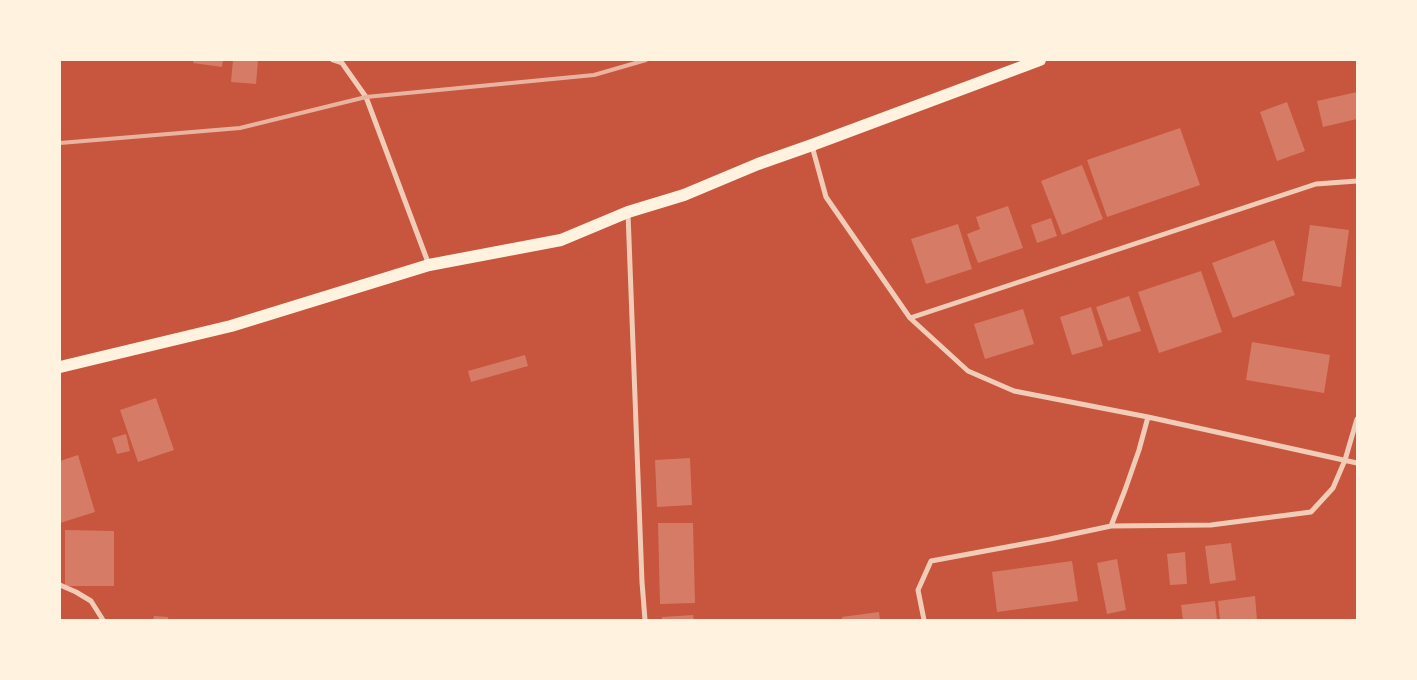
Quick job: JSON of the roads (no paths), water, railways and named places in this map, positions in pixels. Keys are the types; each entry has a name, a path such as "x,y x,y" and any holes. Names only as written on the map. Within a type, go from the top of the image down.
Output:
{"main road":[{"path":"60,367 231,326 429,265 562,240 628,212 684,195 758,164 812,146 1040,60"}],"street":[{"path":"334,60 342,63 366,97 429,265"},
{"path":"812,146 826,197 910,318 968,371 1014,391 1148,416 1357,462"},
{"path":"910,318 1316,184 1357,181"},
{"path":"628,212 645,620"},
{"path":"1111,526 1139,450 1148,416"},
{"path":"924,620 918,590 931,561 1111,526 1210,525 1312,512 1333,488 1345,460 1357,419"},
{"path":"60,585 91,601 103,620"}],"railway":[{"path":"60,143 240,128 366,97 594,75 646,60"}]}
